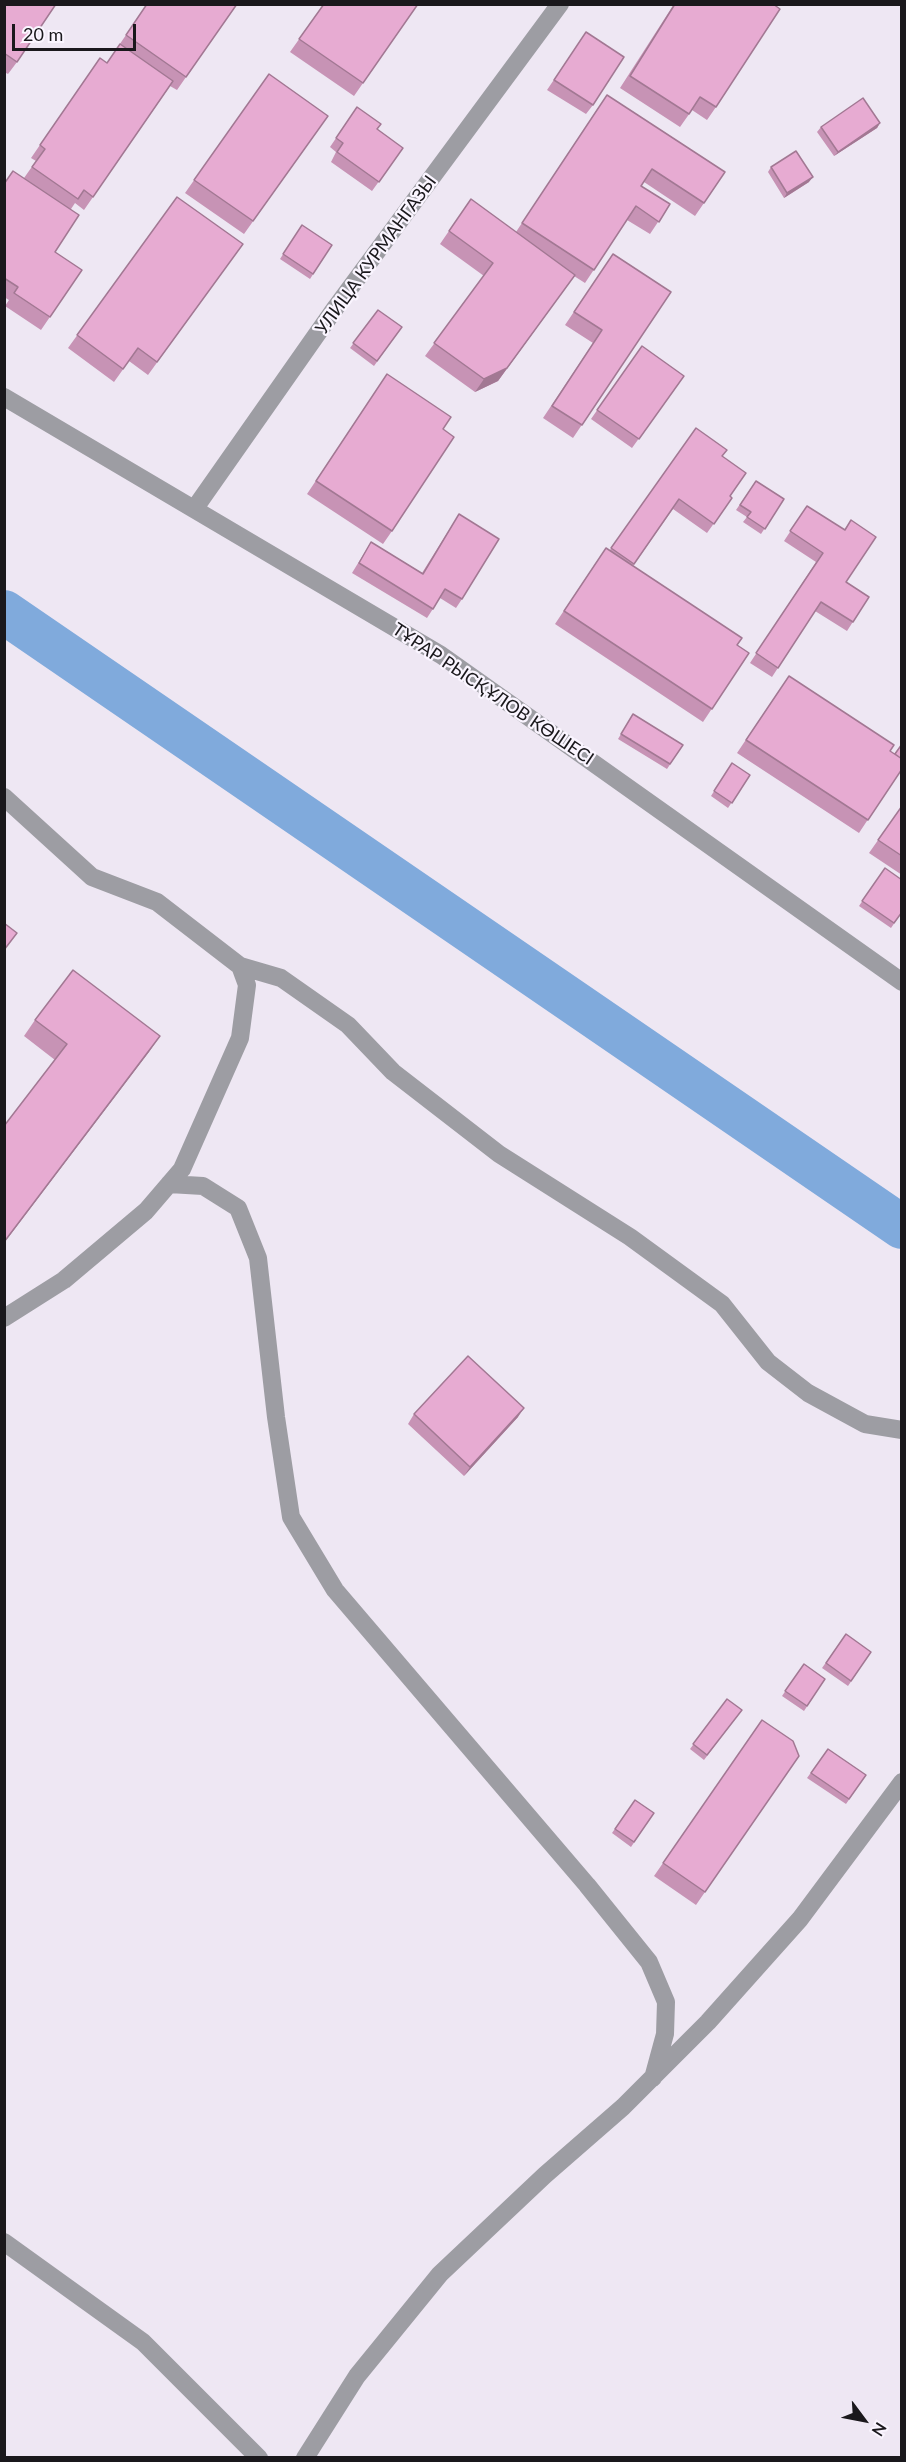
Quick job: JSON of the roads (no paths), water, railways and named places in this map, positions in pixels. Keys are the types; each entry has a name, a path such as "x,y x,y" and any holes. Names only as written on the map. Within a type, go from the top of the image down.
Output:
{"street":[{"name":"УЛИЦА КУРМАНГАЗЫ","path":"195,508 336,307 560,4"},
{"name":"ТҰРАР РЫСҚҰЛОВ КӨШЕСІ","path":"4,397 441,655 902,982"},
{"path":"4,797 92,877 157,902 240,966 281,978 348,1025 393,1072 499,1154 630,1237 722,1304 768,1362 808,1394 865,1424 902,1430"},
{"path":"4,1318 64,1280 146,1211 182,1169 240,1038 248,985 240,966"},
{"path":"170,1184 202,1186 238,1208 258,1258 276,1417 291,1517 335,1590 649,1962 666,2002 665,2034 652,2078"},
{"path":"305,2457 357,2376 440,2274 545,2175 623,2107 708,2022 800,1919 902,1782"},
{"path":"4,2242 143,2342 259,2457"}],"waterway":[{"path":"4,612 902,1227"}]}
